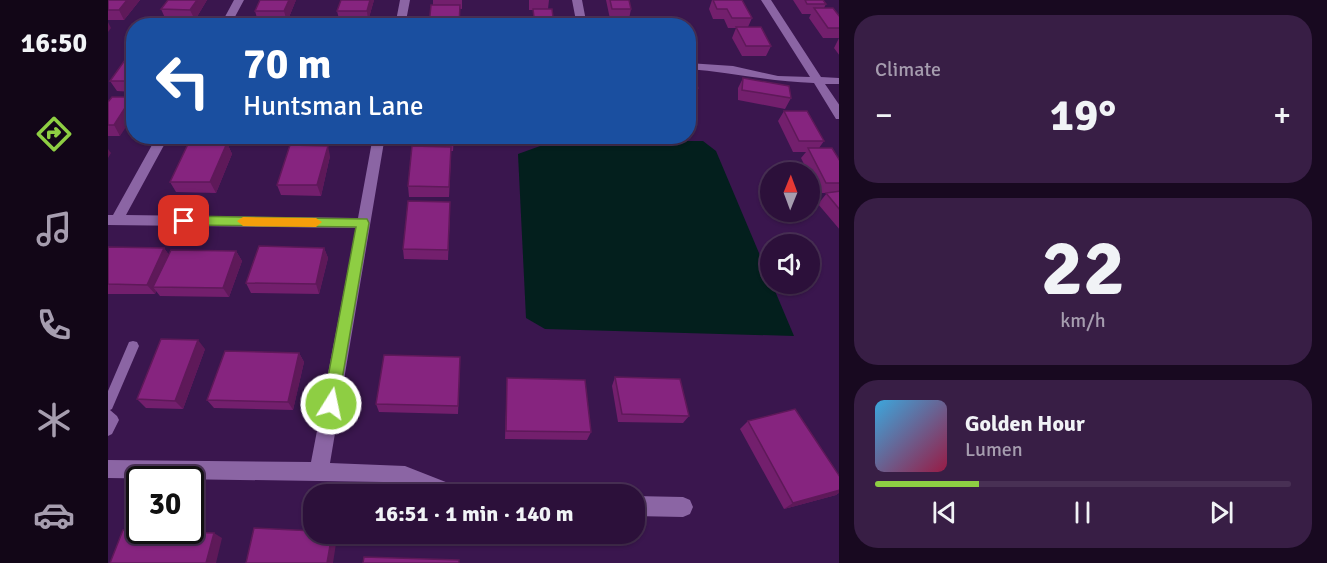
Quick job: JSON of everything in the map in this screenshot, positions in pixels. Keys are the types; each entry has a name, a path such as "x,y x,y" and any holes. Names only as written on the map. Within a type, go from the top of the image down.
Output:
{"street":[{"path":"229,18 239,0"},
{"path":"402,18 405,0"},
{"path":"577,0 580,18"},
{"path":"765,0 839,114"},
{"path":"696,66 733,69 778,79 839,81"},
{"path":"113,220 159,144"},
{"path":"319,472 378,144"},
{"path":"113,220 363,223"},
{"path":"108,470 382,473 405,476 426,484"},
{"path":"645,506 683,507"}],"lane":[{"path":"108,405 134,346"},
{"path":"108,415 113,420 108,430"}],"shaded area":[{"path":"696,141 703,141 716,151 760,255 760,294 776,294 794,336 545,329 526,318 518,154 546,144 696,144"}],"building":[{"path":"108,0 127,0 119,10 108,10"},
{"path":"168,0 197,0 190,10 161,9"},
{"path":"260,0 289,0 284,11 255,11"},
{"path":"341,0 370,0 367,11 337,11"},
{"path":"610,0 629,0 631,9 612,9"},
{"path":"713,0 742,0 752,18 732,18 727,9 717,9"},
{"path":"805,0 823,0 826,4 807,4"},
{"path":"431,5 460,5 459,18 430,18"},
{"path":"814,8 833,8 839,16 839,28 828,28"},
{"path":"533,9 552,9 553,18 534,18"},
{"path":"736,27 761,27 771,46 746,46"},
{"path":"126,59 126,81 110,81"},
{"path":"743,78 789,86 791,98 742,90"},
{"path":"112,97 126,97 126,106 114,125 108,125 108,102"},
{"path":"784,111 807,111 824,141 799,141"},
{"path":"188,144 227,144 210,182 170,182"},
{"path":"290,145 328,146 317,185 277,185"},
{"path":"412,146 451,147 449,187 408,186"},
{"path":"808,148 832,148 839,159 839,183 826,183 820,171 820,162 815,162"},
{"path":"839,191 839,209 826,193"},
{"path":"408,201 450,202 448,250 403,249"},
{"path":"259,246 324,248 316,284 246,283"},
{"path":"108,247 164,248 147,285 108,284"},
{"path":"171,250 236,251 223,288 153,287"},
{"path":"161,339 198,340 175,401 137,399"},
{"path":"225,351 299,353 288,402 207,400"},
{"path":"384,355 460,357 458,406 376,404"},
{"path":"615,377 680,379 689,416 622,414"},
{"path":"507,378 585,380 591,432 506,431"},
{"path":"795,409 839,475 839,490 793,503 748,421"},
{"path":"254,528 303,530 303,544 330,544 327,563 246,563"},
{"path":"123,530 126,530 126,544 204,544 204,533 214,533 206,563 110,563"},
{"path":"364,557 459,560 459,563 363,563"}],"slow traffic":[{"path":"243,221 316,222"}],"route":[{"path":"184,221 363,223 331,404"}]}
